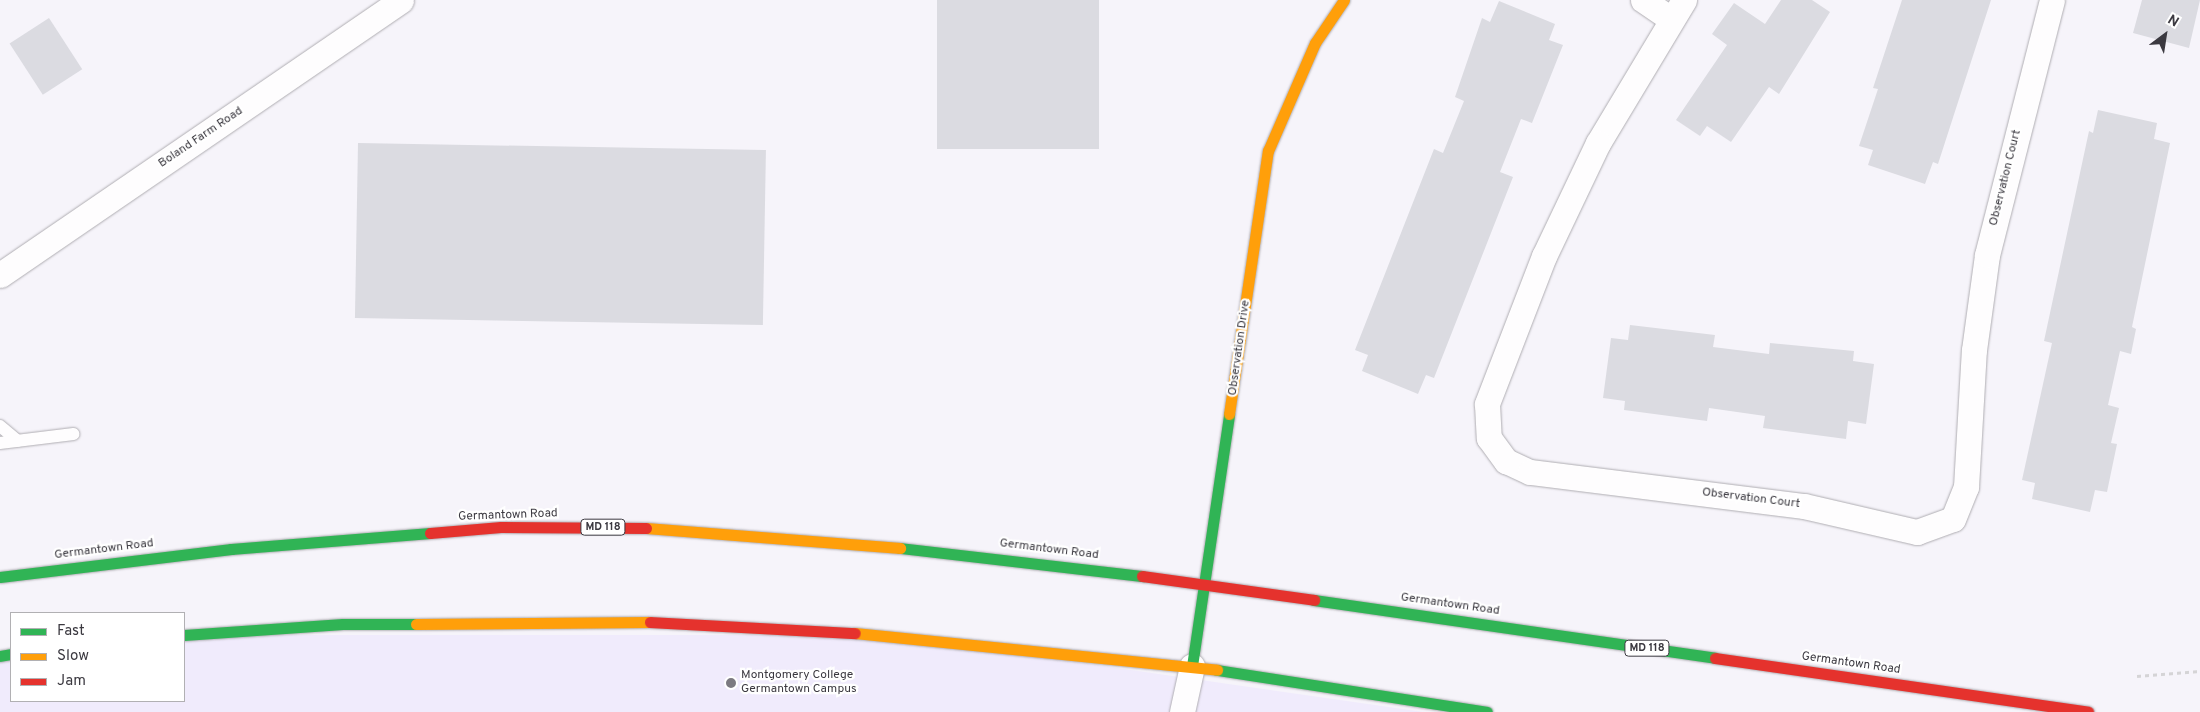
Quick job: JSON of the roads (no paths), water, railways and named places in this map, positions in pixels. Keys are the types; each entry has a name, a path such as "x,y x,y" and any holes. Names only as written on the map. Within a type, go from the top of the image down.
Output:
{"main road":[{"name":"Observation Drive","path":"1192,666 1206,584 1268,151 1315,43 1344,0"},
{"name":"Germantown Road","path":"0,577 231,549 501,527 673,528 971,554 1206,584 2088,712"},
{"path":"185,635 343,624 681,622 886,635 1192,666 1487,712"}],"street":[{"name":"Boland Farm Road","path":"0,275 401,0"},
{"name":"Observation Court","path":"1643,0 1677,10 1598,143 1544,256 1487,404 1489,438 1506,461 1530,472 1804,506 1917,532 1953,519 1966,486 1974,350 1987,255 2052,0"},
{"name":"Observation Drive","path":"1182,712 1192,666"}],"lane":[{"path":"0,426 18,441"},
{"path":"0,443 73,434"}],"place":[{"name":"Montgomery College Germantown Campus","path":"731,683"}]}
